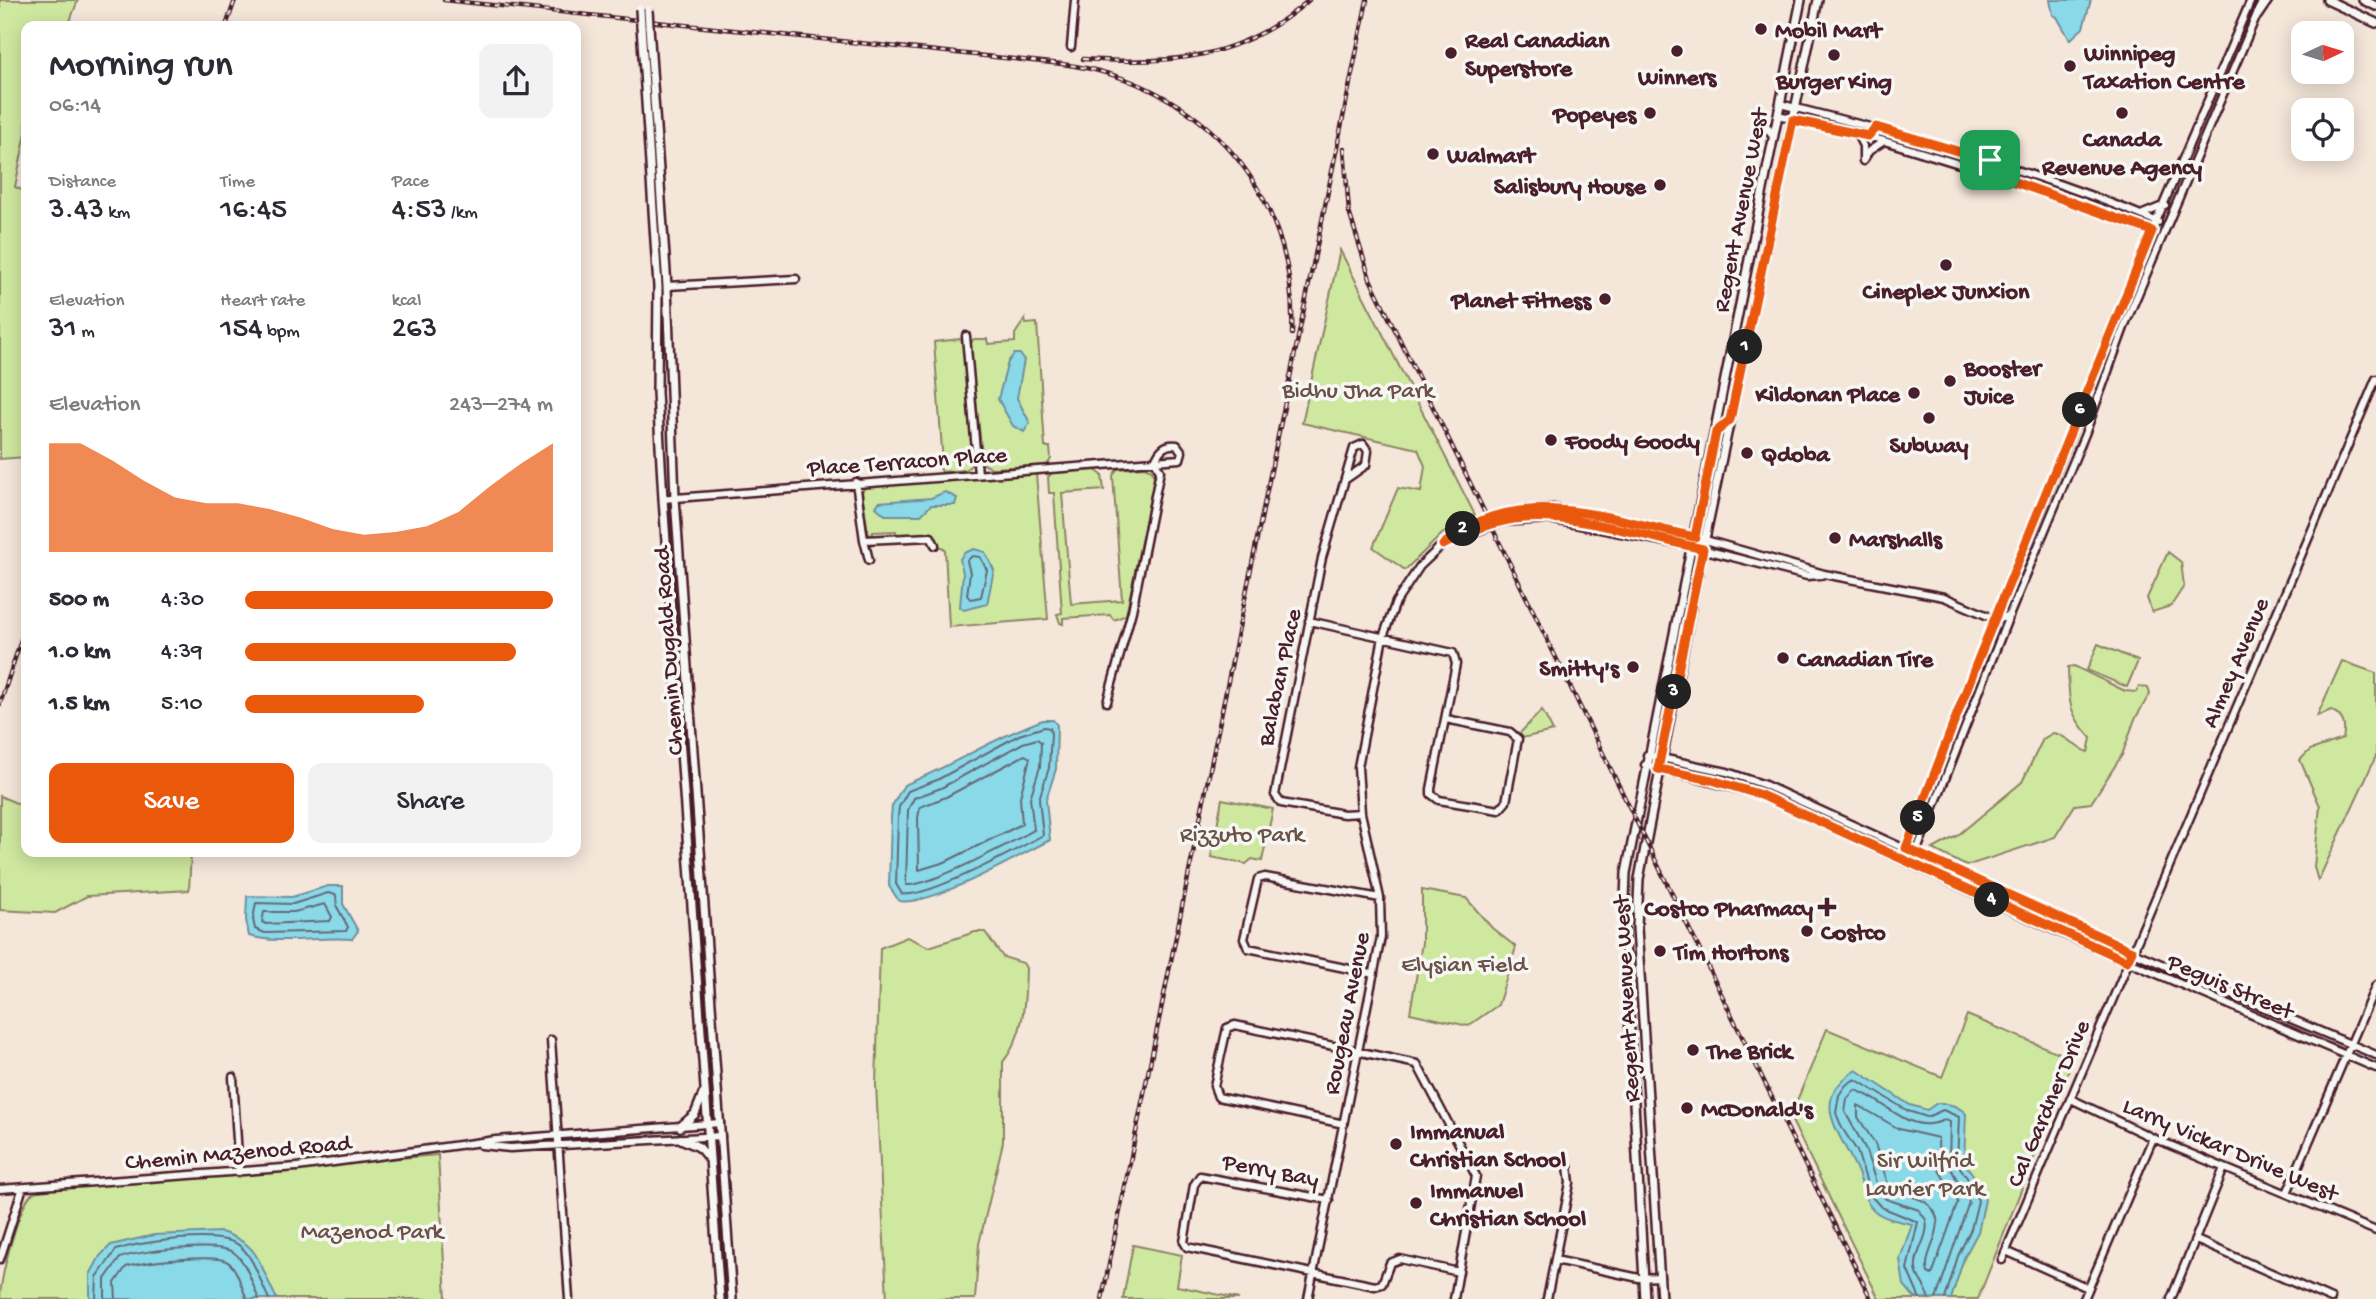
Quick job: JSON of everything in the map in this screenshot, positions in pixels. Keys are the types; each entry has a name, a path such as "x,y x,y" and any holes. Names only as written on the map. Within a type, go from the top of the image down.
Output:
{"main road":[{"name":"Chemin Dugald Road","path":"639,0 644,10"},
{"name":"Chemin Dugald Road","path":"647,0 644,10 658,287 657,392 663,499 720,1299"},
{"name":"Regent Avenue West","path":"1661,1299 1637,928 1639,879 1658,769 1818,0"},
{"path":"2257,16 2266,0"},
{"path":"2327,0 2376,23"},
{"path":"2363,0 2376,6"},
{"name":"Regent Avenue West","path":"1646,1299 1628,990 1626,873 1647,755 1693,547 1800,4"},
{"path":"1800,4 1815,10"},
{"name":"Chemin Dugald Road","path":"645,25 667,286 675,498 732,1299"},
{"path":"1756,112 1773,137"},
{"path":"1739,314 1749,331"},
{"path":"1735,332 1744,350"},
{"path":"1723,395 1733,405"},
{"path":"1716,432 1730,420"},
{"path":"1713,446 1724,447"},
{"path":"1628,990 1642,988"},
{"path":"680,1127 695,1114 705,1083"},
{"path":"1636,1136 1652,1149"},
{"path":"681,1139 699,1147 710,1163"}],"street":[{"path":"1070,47 1075,0"},
{"path":"1902,857 1995,618 2152,231 2251,0"},
{"path":"1912,863 2009,616 2085,434 2161,236 2257,16"},
{"path":"1780,104 1914,137 1998,163 2167,226"},
{"path":"1778,115 1868,136 1995,175 2161,236"},
{"path":"2199,123 2208,125"},
{"path":"1868,136 1876,127"},
{"path":"1857,134 1863,146 1863,160 1869,151 1884,141"},
{"path":"1911,150 1914,137"},
{"path":"1995,175 1998,163"},
{"path":"2141,215 2165,205"},
{"path":"667,286 796,279"},
{"path":"965,336 978,474"},
{"name":"Almey Avenue","path":"2127,961 2376,379"},
{"name":"Balaban Place","path":"1346,479 1366,465 1368,452 1363,444 1354,448 1322,558 1275,795 1281,803 1343,814 1361,813"},
{"name":"Place Terracon Place","path":"663,499 1155,461 1160,471 1135,598 1107,702"},
{"path":"856,482 869,560"},
{"name":"Rougeau Avenue","path":"1308,1299 1381,937 1380,898 1361,813 1359,752 1383,637 1401,591 1420,566 1469,525 1514,510 1536,508 1578,512 1695,537 1824,574"},
{"name":"Rougeau Avenue","path":"1443,545 1471,530 1524,518 1561,520 1703,549 1807,576 1824,574"},
{"path":"864,540 931,537 935,545"},
{"path":"1824,574 1944,597 1995,618 2009,616"},
{"path":"1309,621 1453,653 1456,664 1431,794 1439,800 1499,810 1506,802 1518,739 1510,732 1446,719"},
{"name":"Peguis Street","path":"1647,755 1745,778 2132,951 2376,1055"},
{"name":"Peguis Street","path":"1645,765 1712,780 1761,795 2127,961 2376,1068"},
{"path":"1374,974 1248,948 1244,939 1258,879 1265,877 1380,898"},
{"name":"Cal Gardner Drive","path":"2002,1260 2127,961"},
{"path":"2287,1193 2376,985"},
{"path":"1344,1124 1218,1097 1214,1086 1225,1032 1235,1025 1418,1064 1474,1171 1475,1189 1454,1299"},
{"path":"551,1040 569,1299"},
{"path":"233,1077 240,1171"},
{"name":"Larry Vickar Drive West","path":"2071,1099 2153,1138 2376,1231"},
{"name":"Chemin Mazenod Road","path":"0,1189 240,1171 557,1134 720,1123"},
{"name":"Chemin Mazenod Road","path":"479,1144 495,1148 721,1136"},
{"path":"2084,1299 2153,1138"},
{"path":"1547,1299 1570,1183 1568,1166"},
{"path":"2171,1299 2224,1168"},
{"name":"Perry Bay","path":"1314,1273 1187,1247 1184,1236 1186,1223 1194,1185 1197,1178 1204,1175 1329,1200"},
{"path":"0,1259 23,1187"},
{"path":"2196,1240 2331,1299"},
{"path":"2006,1251 2088,1288"},
{"path":"1314,1273 1375,1286 1382,1284 1390,1263 1400,1259 1459,1272"},
{"path":"1555,1260 1644,1278 1660,1278"}],"green space":[{"path":"0,0 78,0 70,21 21,21 21,158 15,187 21,190 21,457 0,459"},
{"name":"Bidhu Jha Park","path":"1340,250 1475,515 1442,534 1405,570 1373,547 1398,488 1421,492 1425,466 1418,449 1302,423"},
{"path":"1025,319 1026,324 1037,323 1045,447 1050,447 1051,459 1047,465 992,468 983,464 970,344 974,339 987,339 988,344 1015,342 1015,334"},
{"path":"960,339 963,341 973,463 966,470 942,472 938,464 943,463 934,342"},
{"path":"1144,467 1152,470 1154,478 1126,615 1114,620 1110,615 1063,618 1063,624 1060,623 1057,614 1062,613 1054,493 1049,493 1048,477 1052,473 1095,470 1102,475 1104,490 1062,493 1071,604 1122,600 1113,476 1117,469"},
{"path":"1036,474 1048,619 949,627 945,549 939,546 932,536 897,536 896,531 873,532 872,537 868,533 862,492 866,486"},
{"path":"2168,552 2181,562 2184,586 2171,606 2152,612 2147,598"},
{"path":"2098,644 2138,661 2127,687 2087,670"},
{"path":"2342,661 2376,673 2376,756 2318,881 2314,867 2320,806 2300,760 2310,750 2343,739 2344,726 2339,716 2331,710 2317,716"},
{"path":"2074,666 2125,691 2136,692 2139,686 2148,688 2150,694 2135,719 2122,755 2091,803 2075,805 2055,837 1966,866 1933,849 1957,836 2022,782 2043,739 2053,733 2058,734 2088,752 2091,738 2077,721 2069,698 2068,667"},
{"path":"1542,710 1553,731 1522,738 1519,734"},
{"path":"0,796 21,802 21,857 191,857 189,890 87,896 55,913 0,910"},
{"name":"Rizzuto Park","path":"1222,799 1273,809 1262,861 1252,859 1246,864 1211,857"},
{"name":"Elysian Field","path":"1422,890 1466,898 1492,928 1516,947 1498,1005 1468,1026 1410,1013 1422,943"},
{"path":"975,932 985,932 1003,957 1023,963 1026,968 1020,1029 1003,1062 1003,1142 979,1244 975,1299 887,1299 876,1085 880,948 907,937 929,947"},
{"name":"Sir Wilfrid Laurier Park","path":"1967,1015 2073,1059 1978,1299 1879,1299 1790,1117 1827,1029 1942,1077"},
{"name":"Mazenod Park","path":"438,1155 446,1299 0,1299 6,1262 19,1218 30,1195 43,1188"},
{"path":"1133,1245 1182,1255 1177,1286 1239,1299 1123,1299"}],"water":[{"path":"2050,0 2091,0 2083,28 2070,40 2057,17 2053,15"},
{"path":"1014,354 1020,354 1024,360 1017,398 1030,423 1024,432 1013,426 998,399 1008,362"},
{"path":"945,492 957,498 955,505 931,505 921,515 885,515 876,507 879,502 931,498"},
{"path":"974,549 985,552 994,570 987,604 964,610 960,607 963,573 960,559 964,553"},
{"path":"1043,720 1053,720 1057,725 1056,769 1046,800 1050,840 952,889 913,901 899,901 889,886 891,817 892,806 904,785"},
{"path":"328,886 343,886 343,904 358,931 352,939 273,940 249,936 246,920 247,896 292,897"},
{"path":"1856,1070 1910,1105 1927,1110 1937,1103 1945,1104 1966,1114 1964,1162 1978,1182 1985,1200 1978,1232 1964,1258 1951,1299 1915,1298 1904,1285 1900,1259 1912,1224 1883,1216 1871,1208 1858,1173 1837,1131 1830,1106 1833,1094 1841,1082"},
{"path":"221,1232 234,1237 252,1250 277,1299 90,1299 90,1275 100,1256 111,1245 154,1235"}],"railway":[{"path":"228,21 235,0"},
{"path":"444,0 1062,64 1112,75 1158,94 1198,120 1232,152 1259,190 1278,234 1290,282 1292,334"},
{"path":"1083,59 1174,59 1230,47 1283,20 1309,0"},
{"path":"1102,1299 1367,0"},
{"path":"1344,148 1349,212 1370,279 1871,1299"},
{"path":"0,704 21,640"}],"place":[{"name":"Mobil Mart","path":"1761,29"},
{"name":"Winners","path":"1677,51"},
{"name":"Real Canadian Superstore","path":"1451,53"},
{"name":"Burger King","path":"1834,55"},
{"name":"Winnipeg Taxation Centre","path":"2070,66"},
{"name":"Popeyes","path":"1650,113"},
{"name":"Canada Revenue Agency","path":"2122,113"},
{"name":"Walmart","path":"1433,154"},
{"name":"Salisbury House","path":"1660,185"},
{"name":"Cineplex Junxion","path":"1946,265"},
{"name":"Planet Fitness","path":"1605,299"},
{"name":"Booster Juice","path":"1950,381"},
{"name":"Kildonan Place","path":"1914,393"},
{"name":"Subway","path":"1929,418"},
{"name":"Foody Goody","path":"1551,440"},
{"name":"Qdoba","path":"1747,453"},
{"name":"Marshalls","path":"1835,538"},
{"name":"Canadian Tire","path":"1783,658"},
{"name":"Smitty's","path":"1633,667"},
{"name":"Costco Pharmacy","path":"1827,907"},
{"name":"Costco","path":"1807,931"},
{"name":"Tim Hortons","path":"1660,951"},
{"name":"The Brick","path":"1693,1050"},
{"name":"McDonald's","path":"1687,1108"},
{"name":"Immanual Christian School","path":"1396,1144"},
{"name":"Immanuel Christian School","path":"1416,1203"}],"route":[{"path":"1793,120 1868,136 1876,127 1990,160 1998,163 1995,175 2152,231 1976,665 1906,848 2132,951 2127,961 1761,795 1712,780 1658,769 1703,549 1561,520 1524,518 1471,530 1443,545 1455,533 1469,525 1514,510 1536,508 1578,512 1695,537 1716,432 1730,420 1793,120"}]}
